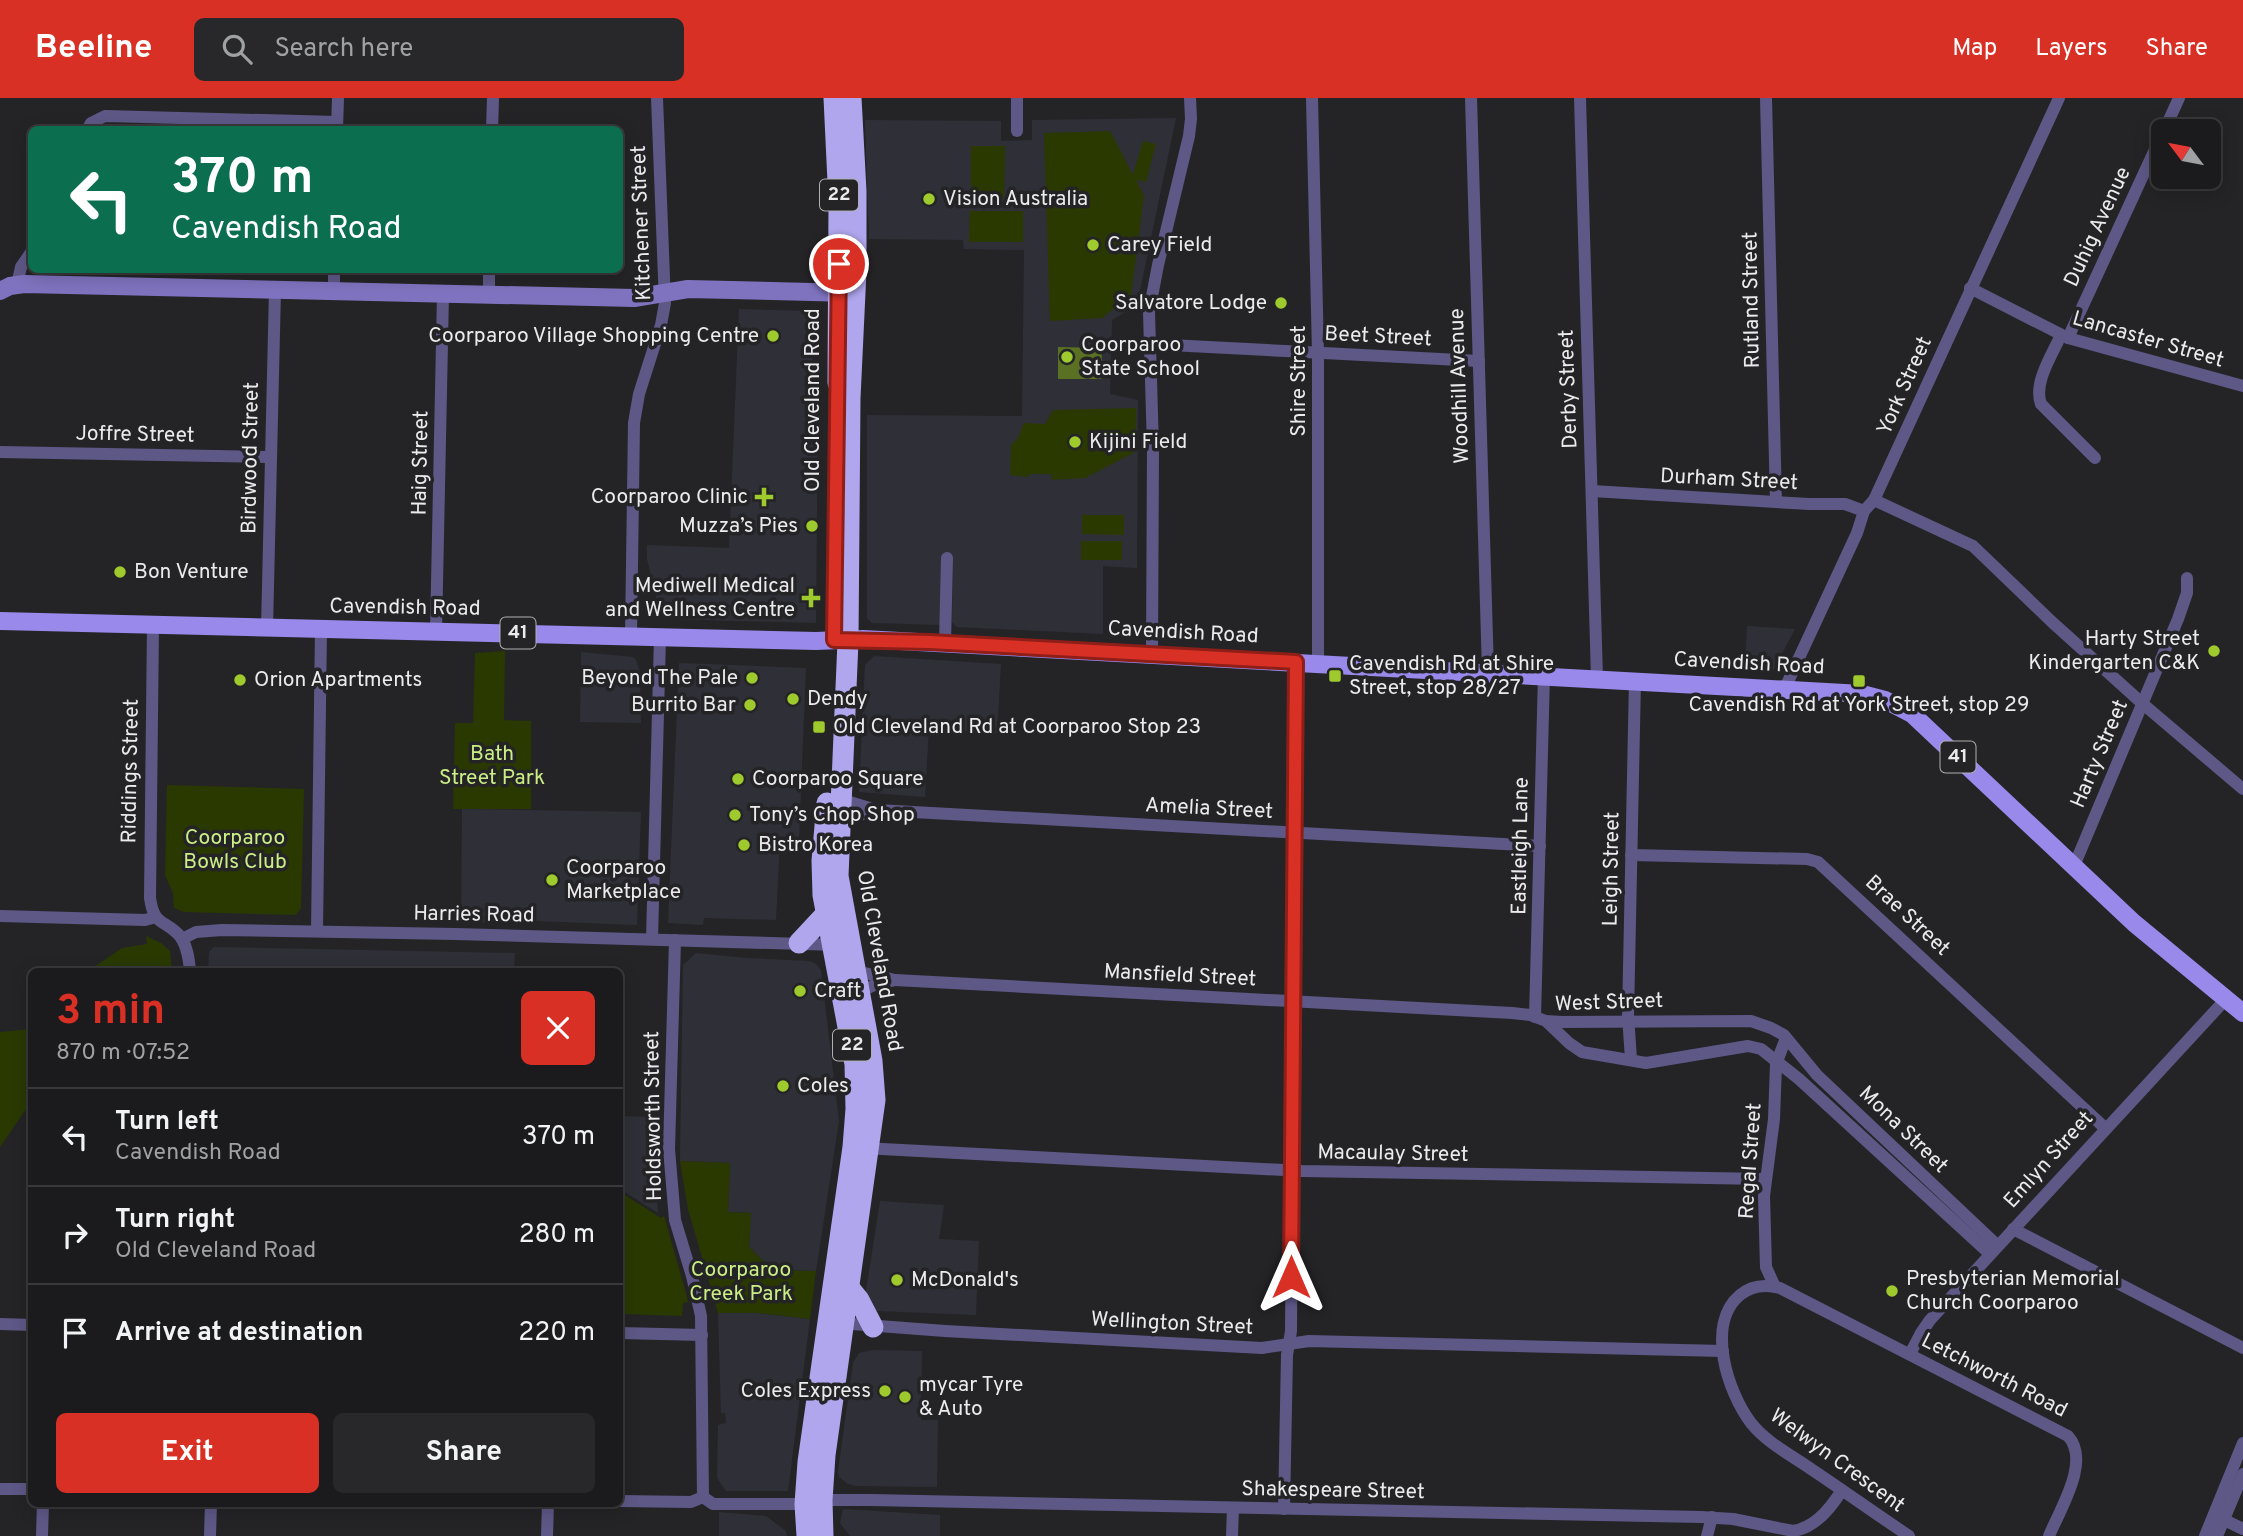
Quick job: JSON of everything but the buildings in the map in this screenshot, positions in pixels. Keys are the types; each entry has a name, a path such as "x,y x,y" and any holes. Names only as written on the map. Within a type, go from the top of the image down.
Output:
{"highway":[{"name":"Old Cleveland Road","path":"834,98 847,293"},
{"name":"Old Cleveland Road","path":"836,1323 850,1289 861,1148 856,1109 855,1064 841,945 838,876 847,293 856,191 851,98"},
{"name":"Old Cleveland Road","path":"823,1536 814,1502 810,1451 836,1323 861,1148 873,1122 873,1080 856,971 826,914 822,861 841,640"},
{"path":"799,943 826,914"},
{"path":"850,1289 873,1327"},
{"name":"Old Cleveland Road","path":"807,1536 814,1502"}],"main road":[{"name":"Cavendish Road","path":"0,621 660,637 863,639 1862,694 1885,700 1920,722 2134,923 2243,1013"}],"street":[{"path":"89,126 105,116 337,126 338,98"},
{"path":"492,126 493,98"},
{"name":"Kitchener Street","path":"631,636 634,423 639,394 661,325 665,292 657,98"},
{"path":"1017,98 1017,131"},
{"path":"1152,655 1153,447 1149,312 1157,265 1189,136 1190,98"},
{"name":"Shire Street","path":"1312,98 1318,353 1318,663"},
{"name":"Woodhill Avenue","path":"1471,98 1488,672"},
{"name":"Derby Street","path":"1580,98 1597,678"},
{"name":"Rutland Street","path":"1766,98 1776,502"},
{"name":"York Street","path":"1785,688 1857,533 1864,511 1874,500 2059,98"},
{"name":"Duhig Avenue","path":"2169,119 2179,98"},
{"name":"Duhig Avenue","path":"2095,458 2041,404 2038,395 2040,384 2151,157"},
{"path":"17,285 21,267 28,257"},
{"path":"334,273 334,292"},
{"path":"489,273 489,295"},
{"path":"0,291 17,285 635,298 688,289 847,293"},
{"name":"Lancaster Street","path":"1970,288 2064,337 2243,386"},
{"name":"Birdwood Street","path":"267,628 275,290"},
{"name":"Haig Street","path":"436,632 443,294"},
{"name":"Beet Street","path":"1150,344 1479,361"},
{"name":"Joffre Street","path":"0,452 270,457"},
{"name":"Durham Street","path":"1592,491 1845,504 1864,511"},
{"path":"1874,500 1973,546 2143,704 2243,789"},
{"path":"946,643 947,558"},
{"name":"Harty Street","path":"2074,866 2178,619 2187,593 2187,578"},
{"name":"Riddings Street","path":"153,625 149,884 151,906 156,917"},
{"path":"317,931 321,629"},
{"path":"652,939 660,637"},
{"path":"1284,1509 1291,1334 1296,662"},
{"name":"Eastleigh Lane","path":"1541,1019 1540,846 1544,675"},
{"name":"Leigh Street","path":"1631,1059 1628,1023 1634,680"},
{"name":"Amelia Street","path":"840,810 1540,846"},
{"name":"Amelia Street","path":"840,810 877,810"},
{"name":"Brae Street","path":"1631,855 1807,859 1818,862 2105,1128"},
{"path":"0,916 140,920 156,917 161,924 176,932 182,939 190,968"},
{"name":"Harries Road","path":"182,939 205,930 317,931 841,945"},
{"name":"Holdsworth Street","path":"675,940 669,1149 675,1220 699,1302 702,1335 704,1497"},
{"name":"Mansfield Street","path":"856,971 895,980 1511,1013 1541,1019"},
{"name":"Mansfield Street","path":"860,992 895,980"},
{"name":"Emlyn Street","path":"1910,1354 1930,1320 2226,999"},
{"name":"West Street","path":"1541,1019 1628,1023 1667,1020 1751,1021 1772,1028 1786,1038"},
{"name":"West Street","path":"1541,1019 1582,1052 1654,1063 1748,1046 1761,1049 1777,1061"},
{"name":"Regal Street","path":"1776,1287 1765,1262 1765,1179 1774,1119 1777,1061 1786,1038"},
{"name":"Mona Street","path":"1786,1038 1817,1075 1994,1250"},
{"name":"Mona Street","path":"1777,1061 1994,1250"},
{"name":"Macaulay Street","path":"861,1148 1292,1170 1765,1179"},
{"path":"2013,1229 2243,1348"},
{"name":"Welwyn Crescent","path":"1776,1287 1762,1285 1750,1288 1732,1302 1724,1320 1723,1351 1731,1386 1752,1424 1774,1444 1909,1536"},
{"name":"Letchworth Road","path":"1776,1287 2068,1436 2076,1449 2076,1470 2049,1536"},
{"name":"Wellington Street","path":"836,1323 1262,1348 1309,1340 1723,1351"},
{"path":"0,1324 28,1325"},
{"path":"623,1333 702,1335"},
{"path":"2217,1536 2219,1517 2243,1443"},
{"path":"2205,1536 2243,1474"},
{"path":"0,1489 28,1489"},
{"name":"Shakespeare Street","path":"623,1501 691,1502 704,1497 713,1504 814,1502 1712,1517 1733,1519 1782,1531 1797,1531 1821,1516 1842,1490"},
{"path":"42,1536 43,1507"},
{"path":"210,1536 211,1507"},
{"path":"547,1536 548,1507"},
{"path":"1232,1536 1233,1508"},
{"path":"1707,1536 1712,1517"},
{"path":"2219,1517 2243,1529"}],"shaded area":[{"name":"Coorparoo State School","path":"1176,118 1137,305 1112,320 1110,394 1138,400 1137,568 1103,566 1103,634 957,627 952,622 953,559 940,625 872,623 867,618 867,415 1022,416 1024,250 964,249 963,240 869,239 865,120 1001,121 1001,141 1032,140 1032,120"},
{"path":"739,309 812,311 813,392 818,393 816,623 664,619 660,614 647,559 647,545 729,548"},
{"path":"1058,347 1102,348 1101,379 1058,379"},
{"path":"1747,626 1795,629 1773,671 1745,669"},
{"path":"581,652 633,657 636,660 640,672 641,723 580,722"},
{"path":"874,656 1001,664 997,733 929,728 925,797 859,792 865,665"},
{"name":"Coorparoo Square","path":"679,663 806,668 799,839 780,839 776,920 704,918 703,925 668,923"},
{"name":"Coorparoo Marketplace","path":"462,809 641,812 637,925 536,921 461,923"},
{"path":"214,947 515,953 514,968 208,968 209,952"},
{"path":"696,953 810,961 821,970 839,1121 816,1271 773,1270 749,1247 750,1213 728,1212 730,1163 680,1161 683,965"},
{"path":"623,1116 651,1117 658,1213 623,1191"},
{"path":"880,1201 944,1205 939,1239 979,1241 976,1315 870,1309 865,1297"},
{"path":"718,1313 758,1313 810,1319 788,1491 726,1491 717,1478 718,1425 726,1423 725,1413 721,1413"},
{"name":"Coles Express","path":"872,1350 922,1351 921,1420 938,1420 937,1487 855,1486 839,1477 853,1363 859,1353"},
{"path":"843,1509 940,1515 940,1536 850,1536 840,1523"},
{"path":"719,1512 766,1516 786,1531 787,1536 719,1536"}],"green space":[{"name":"Carey Field","path":"1110,131 1133,175 1143,141 1156,144 1146,182 1136,180 1144,196 1131,295 1102,318 1050,321 1044,133"},
{"path":"971,146 1005,146 1004,198 971,198"},
{"path":"970,211 1023,211 1023,242 969,242"},
{"name":"Kijini Field","path":"1136,408 1135,452 1085,478 1052,480 1051,474 1030,474 1029,477 1010,475 1011,445 1018,438 1024,423 1045,424 1053,410"},
{"path":"1082,515 1124,515 1124,535 1082,534"},
{"path":"1081,541 1122,541 1122,560 1081,560"},
{"name":"Bath Street Park","path":"505,651 504,720 531,721 531,809 453,809 455,723 473,723 475,653"},
{"name":"Coorparoo Bowls Club","path":"167,785 304,789 301,908 296,915 184,912 174,908 173,893 165,875"},
{"path":"146,936 170,951 172,968 92,968 122,948 147,944"},
{"path":"28,1029 28,1106 0,1147 0,1032"},
{"name":"Coorparoo Creek Park","path":"680,1161 730,1163 728,1212 751,1213 749,1247 773,1270 816,1271 810,1319 758,1313 718,1313 688,1209"},
{"name":"Coorparoo Creek Park","path":"623,1194 661,1218 664,1216 688,1302 683,1303 682,1316 623,1314"}],"place":[{"name":"Vision Australia","path":"929,199"},
{"name":"Carey Field","path":"1093,245"},
{"name":"Salvatore Lodge","path":"1281,303"},
{"name":"Coorparoo Village Shopping Centre","path":"773,336"},
{"name":"Coorparoo State School","path":"1067,357"},
{"name":"Kijini Field","path":"1075,442"},
{"name":"Coorparoo Clinic","path":"764,497"},
{"name":"Muzza’s Pies","path":"812,526"},
{"name":"Bon Venture","path":"120,572"},
{"name":"Mediwell Medical and Wellness Centre","path":"811,598"},
{"name":"Harty Street Kindergarten C&K","path":"2214,651"},
{"name":"Cavendish Rd at Shire Street, stop 28/27","path":"1335,676"},
{"name":"Beyond The Pale","path":"752,678"},
{"name":"Orion Apartments","path":"240,680"},
{"name":"Cavendish Rd at York Street, stop 29","path":"1859,681"},
{"name":"Dendy","path":"793,699"},
{"name":"Burrito Bar","path":"750,705"},
{"name":"Old Cleveland Rd at Coorparoo Stop 23","path":"819,727"},
{"name":"Coorparoo Square","path":"738,779"},
{"name":"Tony’s Chop Shop","path":"735,815"},
{"name":"Bistro Korea","path":"744,845"},
{"name":"Coorparoo Marketplace","path":"552,880"},
{"name":"Craft","path":"800,991"},
{"name":"Coles","path":"783,1086"},
{"name":"McDonald's","path":"897,1280"},
{"name":"Presbyterian Memorial Church Coorparoo","path":"1892,1291"},
{"name":"Coles Express","path":"885,1391"},
{"name":"mycar Tyre & Auto","path":"905,1397"}],"route":[{"path":"839,264 834,640 929,642 1296,662 1291,1277"}]}
